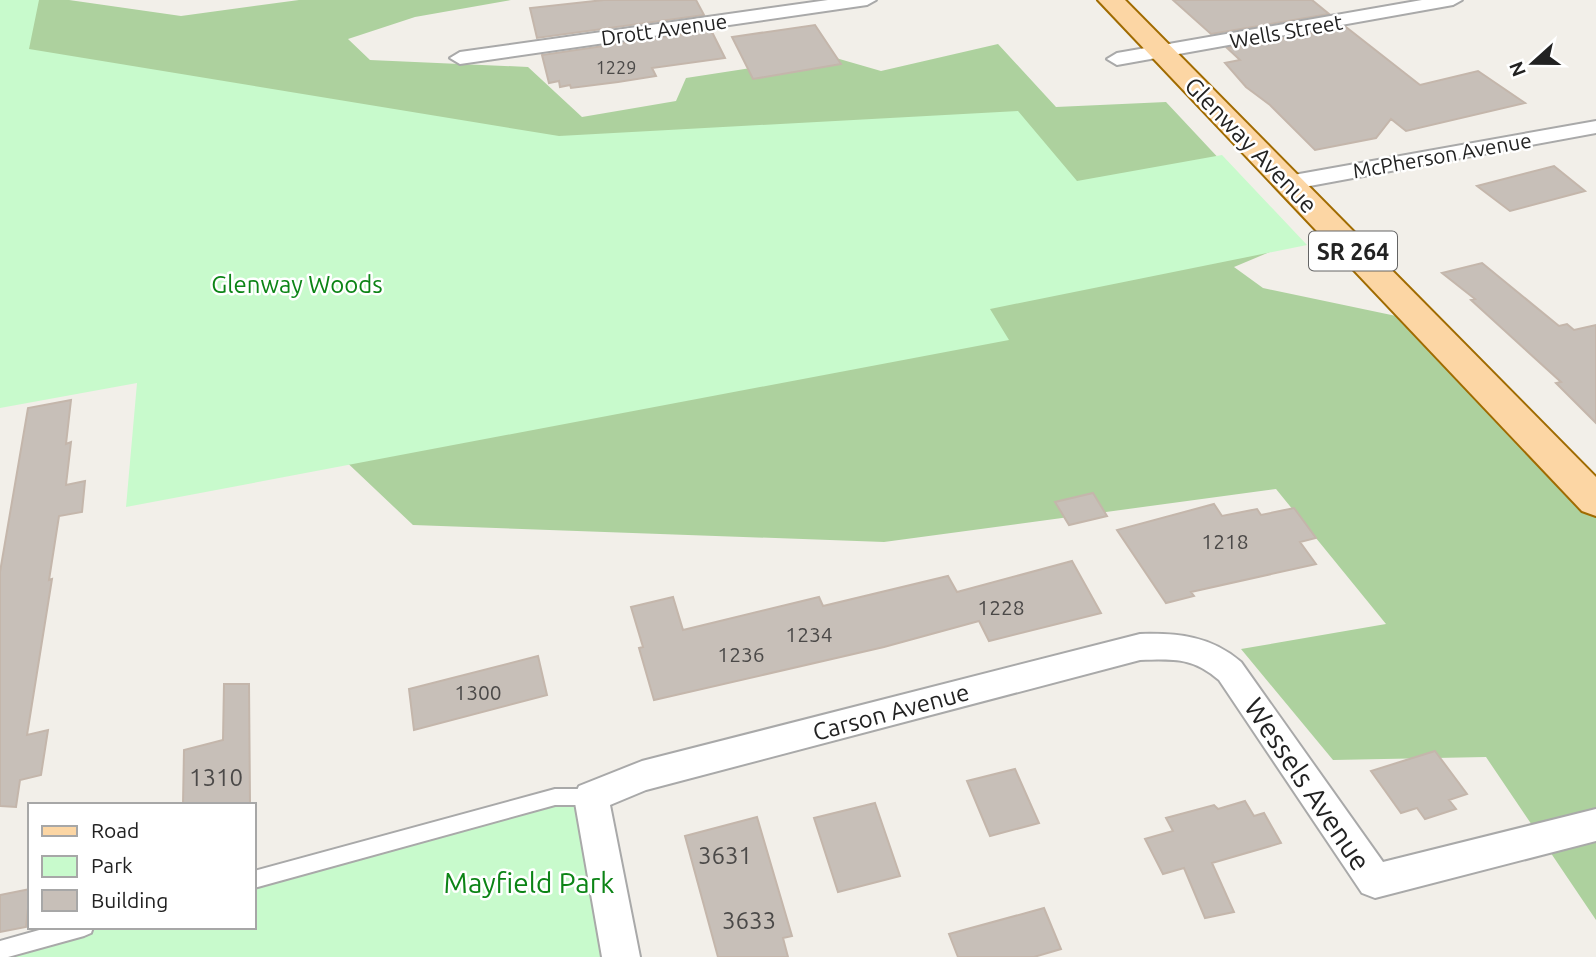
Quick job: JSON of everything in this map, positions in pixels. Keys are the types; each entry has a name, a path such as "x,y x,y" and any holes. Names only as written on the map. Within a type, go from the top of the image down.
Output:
{"main road":[{"name":"Glenway Avenue","path":"1111,0 1596,501"}],"street":[{"name":"Drott Avenue","path":"460,58 867,0"},
{"name":"Wells Street","path":"1117,60 1453,0"},
{"name":"McPherson Avenue","path":"1288,183 1596,127"},
{"name":"Carson Avenue","path":"591,797 642,776 1140,648 1195,648"},
{"name":"Wessels Avenue","path":"1195,648 1230,671 1375,881 1596,825"},
{"path":"591,797 621,957"}],"lane":[{"path":"256,879 555,797 591,797"},
{"path":"0,950 77,929"}],"green space":[{"path":"0,0 69,0 181,16 299,0 511,0 415,17 348,39 370,60 528,67 582,117 676,101 686,78 829,56 881,71 998,44 1056,107 1166,102 1296,241 1234,267 1263,288 1420,321 1596,501 1596,920 1486,757 1333,760 1241,649 1386,624 1276,489 884,542 413,525 243,364 0,342"},
{"name":"Glenway Woods","path":"0,0 39,0 29,49 559,136 1018,111 1077,181 1222,155 1307,245 990,309 1009,340 126,507 137,383 0,408"},
{"name":"Mayfield Park","path":"555,797 591,797 621,957 0,957 78,929 256,929 256,879"}],"building":[{"path":"604,0 696,0 704,15 537,38 530,8"},
{"path":"1173,0 1312,0 1329,14 1211,34"},
{"path":"815,25 841,64 753,79 732,37"},
{"path":"1346,27 1420,85 1478,71 1525,103 1406,131 1391,119 1376,138 1315,150 1270,105 1246,87 1225,63 1240,60 1227,48"},
{"path":"711,30 725,58 652,68 656,76 618,82 560,87 559,81 549,83 542,55"},
{"path":"1554,166 1585,191 1510,211 1477,186"},
{"path":"1482,263 1559,326 1567,324 1574,330 1596,325 1596,423 1556,383 1561,382 1471,300 1475,299 1442,273"},
{"path":"71,400 66,444 71,442 66,485 85,481 82,512 59,516 49,580 52,579 27,735 48,730 41,775 20,780 16,807 0,806 0,572 28,408"},
{"path":"1093,493 1107,516 1069,525 1055,502"},
{"path":"1214,504 1222,516 1257,509 1261,515 1294,508 1316,538 1300,542 1316,564 1191,592 1194,596 1166,603 1117,530"},
{"path":"1072,561 1101,613 989,641 979,621 884,647 654,700 631,607 673,597 683,630 819,597 823,606 948,576 957,592"},
{"path":"538,656 547,695 414,730 409,689"},
{"path":"224,684 249,684 250,803 183,803 184,750 223,740"},
{"path":"1435,751 1467,794 1449,800 1456,809 1425,819 1417,808 1401,813 1371,771"},
{"path":"1015,769 1039,823 990,836 967,781"},
{"path":"1245,801 1254,816 1264,813 1281,843 1212,863 1234,912 1205,918 1184,868 1163,874 1145,839 1173,831 1166,818 1214,805 1218,809"},
{"path":"875,803 900,876 838,892 814,818"},
{"path":"757,817 792,936 783,938 788,957 718,957 685,836"},
{"path":"28,889 26,927 0,932 0,895"},
{"path":"1044,908 1061,949 1034,957 958,957 949,934"}]}
